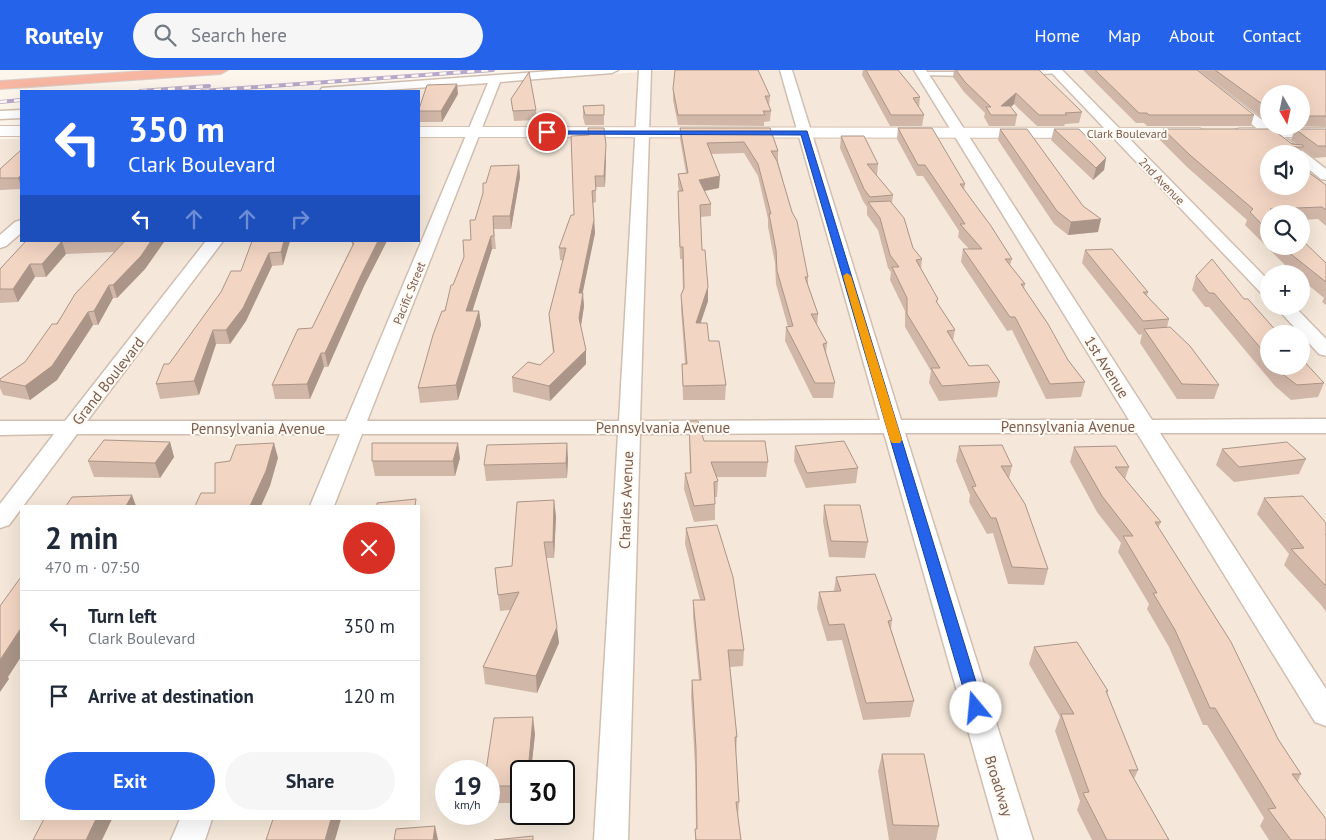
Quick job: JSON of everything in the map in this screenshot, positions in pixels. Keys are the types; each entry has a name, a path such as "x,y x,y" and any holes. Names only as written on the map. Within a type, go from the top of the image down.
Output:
{"highway":[{"path":"0,72 32,70"},
{"path":"0,80 149,70"},
{"path":"0,85 221,70"}],"street":[{"path":"345,90 612,70"},
{"name":"Charles Avenue","path":"611,840 645,70"},
{"name":"Broadway","path":"786,70 1016,840"},
{"path":"1190,70 1260,124"},
{"name":"2nd Avenue","path":"1056,71 1260,282"},
{"name":"1st Avenue","path":"922,72 1326,714"},
{"name":"Pacific Street","path":"322,505 495,79"},
{"path":"0,116 20,114"},
{"path":"0,131 20,131"},
{"name":"Clark Boulevard","path":"420,132 1260,133"},
{"name":"Clark Boulevard","path":"1310,134 1326,134"},
{"path":"1274,135 1287,145"},
{"path":"1310,163 1326,176"},
{"path":"0,243 20,226"},
{"name":"Grand Boulevard","path":"0,520 214,242"},
{"path":"1293,315 1326,350"},
{"name":"Pennsylvania Avenue","path":"0,428 1326,426"},
{"path":"188,840 196,820"}],"lane":[{"path":"1018,73 1056,71"},
{"path":"922,72 979,74"}],"shaded area":[{"path":"667,70 1326,70 1326,840 0,840 0,139 20,139 20,242 420,242 420,90 396,90"}],"building":[{"path":"675,70 758,70 770,96 765,96 771,111 763,111 765,115 678,115 673,89"},
{"path":"866,70 898,70 920,97 913,98 924,115 891,115"},
{"path":"956,70 1039,70 1082,112 1065,113 1067,115 1039,115 1016,93 1001,106 1010,106 1017,115 991,115 986,107 991,107 965,82"},
{"path":"1095,70 1197,70 1254,115 1149,115 1147,113 1139,113"},
{"path":"1215,70 1326,70 1326,116 1310,116 1310,85 1260,85 1260,102"},
{"path":"529,72 536,110 513,111 511,99"},
{"path":"457,84 441,111 420,111 427,85"},
{"path":"604,105 604,115 585,115 583,106"},
{"path":"588,128 604,128 606,145 604,176 595,176 596,190 592,191 594,220 579,293 583,293 579,318 586,350 549,386 512,377 528,362 540,365 554,352 549,314 566,248 559,248 571,215 574,215 571,136 589,135"},
{"path":"680,128 770,128 778,151 771,151 777,161 792,212 797,221 808,277 805,277 818,314 811,314 827,343 823,344 835,383 815,383 786,327 793,326 777,271 776,250 769,214 771,214 758,164 744,142 707,143 720,176 699,180 711,204 700,205 702,250 705,250 708,287 696,323 707,323 709,341 719,341 726,385 683,386 682,364 687,364 681,295 684,288 683,247 680,247 678,191 683,191 678,174 688,173"},
{"path":"898,128 932,128 965,184 960,184 991,226 1012,259 1005,259 1025,284 1021,284 1048,324 1068,360 1085,382 1050,384 1015,317 1010,317 963,249 982,249 960,224 965,224 925,165 918,165"},
{"path":"1000,129 1027,129 1083,206 1101,219 1071,222 1057,211"},
{"path":"1054,129 1079,129 1106,158 1096,168"},
{"path":"1163,129 1260,129 1260,135 1280,135 1292,144 1303,145 1260,145 1260,195 1310,195 1310,173 1326,185 1326,210 1322,207 1310,207 1310,205 1260,205 1260,223 1250,212 1253,209"},
{"path":"1310,129 1326,129 1326,146 1318,146 1303,135 1310,135"},
{"path":"841,136 864,136 878,164 867,164 893,195 870,197 864,189"},
{"path":"20,151 20,176 18,178 0,178 0,169"},
{"path":"519,165 510,216 493,216 494,236 491,236 466,311 479,311 456,385 418,388 433,335 442,311 445,311 451,285 453,285 464,257 463,240 471,240 470,220 475,220 483,193 483,183 486,183 491,166"},
{"path":"890,201 904,218 913,248 922,259 916,260 938,299 936,301 955,330 947,331 969,366 988,365 1000,382 942,386 931,368 940,368 907,314 907,298 892,267 899,267 890,255 880,218 868,202"},
{"path":"25,242 61,242 42,264 30,264 13,289 0,289 0,269"},
{"path":"124,242 150,242 141,256 113,285 109,285 94,311 88,312 52,366 25,386 0,381 0,379 25,362 52,324 57,324 75,294"},
{"path":"252,242 284,242 281,252 269,253 243,308 226,330 213,330 194,381 156,384 164,364 169,364 221,292 231,271 241,271"},
{"path":"378,242 325,353 321,353 307,384 272,385 298,329 312,328 354,243 352,243"},
{"path":"1310,248 1326,263 1326,282 1310,269 1310,265 1305,265 1292,255 1310,255"},
{"path":"1112,249 1148,292 1143,292 1169,319 1143,321 1085,250"},
{"path":"1212,259 1244,299 1248,299 1260,315 1271,325 1260,325 1260,347 1214,293 1209,293 1196,276"},
{"path":"1170,327 1190,346 1219,385 1182,384 1144,329"},
{"path":"1310,368 1324,383 1297,385 1284,375 1310,375"},
{"path":"689,421 698,421 704,441 765,441 768,462 711,462 718,481 714,482 715,504 694,506 685,473 691,473"},
{"path":"104,440 170,442 155,463 88,461"},
{"path":"844,441 858,468 807,473 795,446"},
{"path":"1287,442 1306,459 1239,467 1222,449"},
{"path":"274,443 266,471 250,505 195,505 201,493 215,493 215,463 230,461 236,445"},
{"path":"372,443 458,443 453,461 372,461"},
{"path":"567,443 566,463 484,465 487,445"},
{"path":"1002,445 1012,466 1001,466 1025,504 1048,569 1012,567 996,518 991,518 972,487 976,486 959,446"},
{"path":"1116,446 1129,467 1115,467 1161,522 1155,522 1231,642 1278,739 1301,774 1292,774 1326,819 1326,840 1291,840 1268,809 1276,808 1215,708 1210,708 1175,630 1153,593 1157,593 1123,536 1133,536 1102,496 1074,447"},
{"path":"132,495 127,505 67,505 72,497"},
{"path":"1303,496 1326,523 1326,586 1291,549 1304,548 1264,498"},
{"path":"416,499 415,505 377,505 377,503"},
{"path":"554,500 553,542 544,542 557,627 536,676 483,667 519,592 498,595 495,568 512,566 517,502"},
{"path":"824,505 860,505 868,542 831,541"},
{"path":"717,525 733,577 744,650 728,650 737,737 735,737 739,802 736,802 741,840 696,840 695,829 697,829 696,749 692,680 701,680 693,600 705,600 686,528"},
{"path":"875,574 892,620 888,621 914,701 866,703 844,624 829,625 819,592 841,591 836,577"},
{"path":"20,578 20,630 0,660 0,606"},
{"path":"1077,642 1108,691 1106,691 1138,770 1129,770 1169,840 1107,840 1083,793 1089,792 1061,714 1074,714 1034,647"},
{"path":"533,717 529,760 510,760 510,786 500,786 500,760 488,760 494,718"},
{"path":"882,754 924,754 939,826 893,825"},
{"path":"43,820 96,820 86,840 33,840"},
{"path":"273,820 331,820 325,840 266,840"},
{"path":"435,826 433,840 394,840 396,829"},
{"path":"533,836 533,840 494,840"}],"railway":[{"path":"216,90 493,70"},
{"path":"154,90 209,86"},
{"path":"0,102 20,100"}],"slow traffic":[{"path":"847,276 896,440"}],"route":[{"path":"547,132 804,133 976,708"}]}
